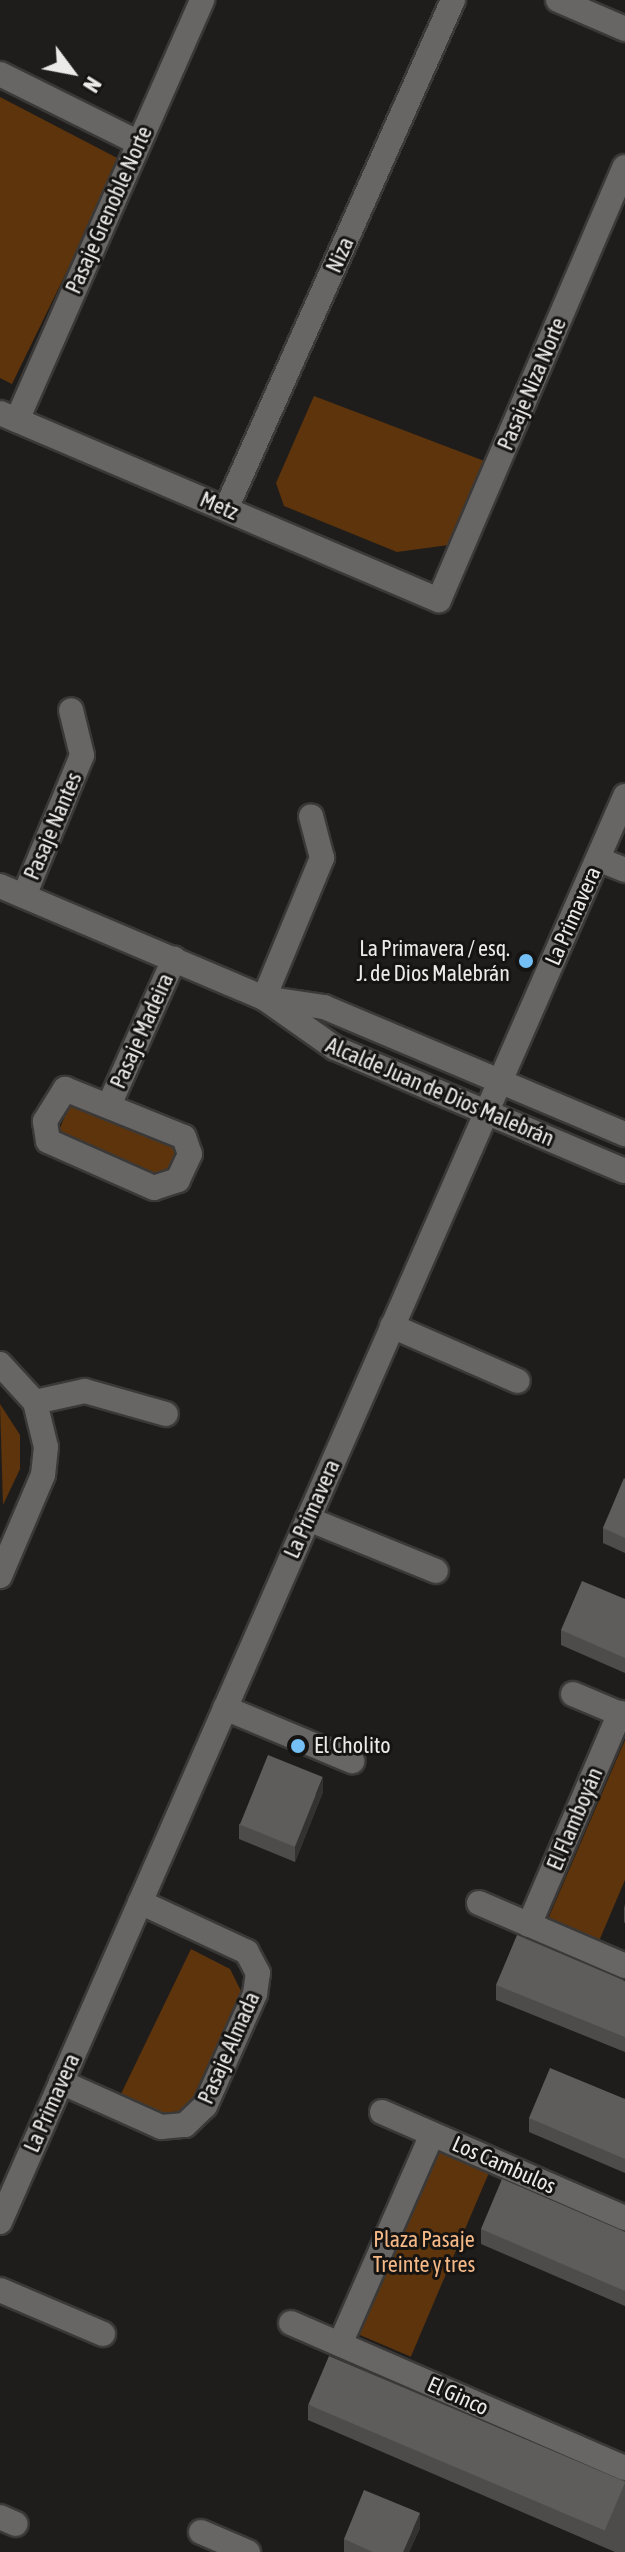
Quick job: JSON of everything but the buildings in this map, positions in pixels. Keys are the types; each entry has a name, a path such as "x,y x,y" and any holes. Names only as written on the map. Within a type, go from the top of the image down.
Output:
{"street":[{"name":"Pasaje Grenoble Norte","path":"8,417 139,143 202,0"},
{"name":"Niza","path":"226,509 453,0"},
{"path":"558,0 625,29"},
{"path":"0,74 139,143"},
{"name":"Pasaje Niza Norte","path":"439,600 625,167"},
{"name":"Metz","path":"8,417 439,600"},
{"name":"Pasaje Nantes","path":"24,896 82,755 71,710"},
{"name":"La Primavera","path":"0,2222 625,796"},
{"path":"264,998 322,858 311,816"},
{"path":"598,859 625,870"},
{"name":"Alcalde Juan de Dios Malebrán","path":"0,886 264,998 317,1039 625,1171"},
{"name":"Pasaje Madeira","path":"110,1103 174,959"},
{"name":"Alcalde Juan de Dios Malebrán","path":"264,998 324,1007 625,1134"},
{"name":"Pasaje Madeira","path":"65,1089 110,1103 184,1137 190,1154 174,1185 154,1188 44,1134 55,1098 65,1089"},
{"path":"392,1326 518,1381"},
{"path":"0,1364 35,1402 45,1433 43,1475 0,1576"},
{"path":"35,1402 85,1391 166,1414"},
{"path":"308,1519 436,1571"},
{"path":"573,1694 622,1714"},
{"path":"225,1708 352,1761"},
{"name":"El Flamboyán","path":"529,1925 622,1714"},
{"name":"Pasaje Almada","path":"61,2082 161,2127 185,2125 205,2106 255,1994 258,1973 247,1952 140,1902"},
{"path":"479,1903 625,1966"},
{"name":"Los Cambulos","path":"382,2112 625,2218"},
{"path":"340,2344 432,2134"},
{"path":"0,2290 103,2334"},
{"name":"El Ginco","path":"291,2323 625,2468"},
{"path":"201,2532 248,2552"}],"green space":[{"path":"0,97 121,160 12,384 0,378"},
{"path":"314,396 487,462 456,544 397,552 284,506 276,483"},
{"path":"71,1102 178,1147 163,1181 57,1136"},
{"path":"0,1404 20,1435 20,1469 3,1505"},
{"path":"625,1740 625,1880 599,1941 548,1919"},
{"path":"191,1949 230,1969 242,1993 196,2098 187,2110 158,2114 120,2096"},
{"name":"Plaza Pasaje Treinte y tres","path":"439,2147 491,2169 411,2357 359,2335"}],"place":[{"name":"La Primavera / esq. J. de Dios Malebrán","path":"526,961"},
{"name":"El Cholito","path":"298,1746"}]}
